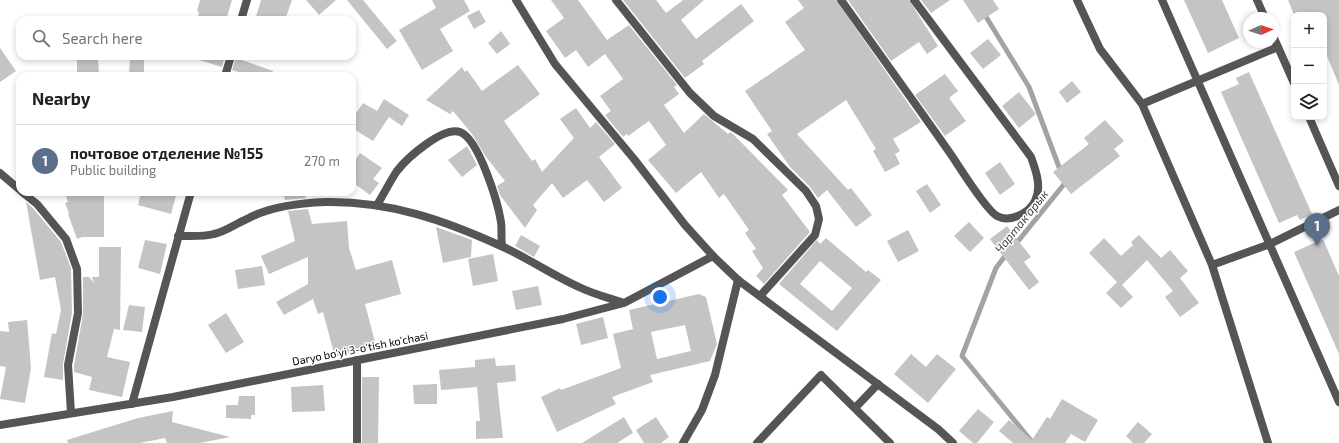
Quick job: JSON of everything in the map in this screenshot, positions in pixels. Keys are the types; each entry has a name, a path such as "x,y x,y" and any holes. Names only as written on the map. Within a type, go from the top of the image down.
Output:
{"street":[{"path":"242,16 247,0"},
{"path":"516,0 555,64 634,159 685,225 712,256 738,280 938,429 952,443"},
{"path":"616,0 690,93 714,116 753,139 806,191 816,206 819,219 815,235 760,296"},
{"path":"841,0 980,196 996,216 1006,219 1016,218 1034,203 1039,194 1037,175 1031,157 914,0"},
{"path":"1076,0 1100,49 1142,104 1212,265 1268,443"},
{"path":"1162,0 1199,81 1339,402"},
{"path":"1257,0 1262,12"},
{"path":"1142,104 1276,48"},
{"path":"1278,48 1291,77"},
{"path":"226,72 229,60"},
{"path":"1310,120 1339,186"},
{"path":"377,205 398,170 433,138 447,132 459,132 469,138 483,162 501,221 502,246"},
{"path":"0,173 16,187"},
{"path":"27,196 37,204 66,239 77,269 78,313 68,365 71,413"},
{"path":"132,404 190,196"},
{"path":"178,236 213,235 228,230 247,218 269,210 295,204 327,202 377,205 407,210 502,246 579,287 624,303"},
{"path":"1212,265 1270,244 1339,210"},
{"name":"Daryo bo'yi 3-o'tish ko'chasi","path":"0,425 132,404 563,319 624,303 712,256"},
{"path":"683,443 702,410 715,375 738,280"},
{"path":"357,360 357,443"},
{"path":"757,443 821,375 890,443"},
{"path":"855,408 878,384"}],"building":[{"path":"200,0 232,0 227,16 198,16 199,12 197,11"},
{"path":"261,0 292,0 286,16 256,16"},
{"path":"306,0 336,0 319,15"},
{"path":"347,0 363,0 397,41 387,49"},
{"path":"432,0 464,0 470,11 440,29 453,51 422,70 399,30 436,8"},
{"path":"551,0 578,0 607,40 629,25 677,85 674,87 679,94 664,105 684,133 704,114 728,134 730,132 733,134 788,190 782,195 810,232 764,284 756,276 763,268 752,251 756,249 745,233 749,230 724,194 719,198 701,172 676,193 648,160 666,145 649,121 628,136 627,134 623,137 605,115 611,111 600,96 623,79 605,54 588,67 576,50 565,58 546,31 564,18"},
{"path":"623,0 656,0 666,13 683,0 704,0 681,20 696,39 741,4 754,21 702,61 704,64 685,78"},
{"path":"798,0 836,0 921,122 893,139 900,151 895,154 900,164 885,172 873,151 876,149 846,100 797,134 848,190 851,188 872,215 856,227 827,190 818,198 810,187 790,167 767,134 772,131 745,91 805,50 785,22 804,8"},
{"path":"848,0 909,0 938,46 927,54 919,42 891,61"},
{"path":"921,0 950,0 931,13"},
{"path":"963,0 993,0 999,9 978,23"},
{"path":"1184,0 1222,0 1239,38 1208,53"},
{"path":"1288,0 1339,0 1339,85 1327,56 1327,12 1293,12"},
{"path":"479,10 486,22 474,29 467,16"},
{"path":"501,31 510,44 497,54 488,43"},
{"path":"988,39 1001,55 983,69 970,53"},
{"path":"0,48 16,71 0,82"},
{"path":"77,60 98,60 99,72 77,72"},
{"path":"130,60 144,60 144,72 129,72"},
{"path":"199,60 224,60 222,67"},
{"path":"235,60 242,60 273,71 238,72 232,70"},
{"path":"518,65 540,94 504,121 532,161 535,159 542,172 574,138 560,119 576,108 590,128 596,122 615,144 599,157 622,188 604,202 587,180 563,198 552,183 533,205 537,210 525,228 500,195 497,186 505,181 486,157 472,134 453,111 450,114 426,100 462,67 465,72 467,70 482,91"},
{"path":"1249,72 1312,214 1300,220 1297,215 1279,223 1221,92 1239,84 1236,78"},
{"path":"945,74 958,91 949,98 966,121 945,136 915,95"},
{"path":"1072,81 1081,92 1067,103 1059,92"},
{"path":"1019,92 1036,114 1019,128 1002,106"},
{"path":"384,99 409,115 402,126 389,117 373,141 356,130 356,113 363,103 377,111"},
{"path":"1105,120 1124,141 1114,149 1120,156 1071,194 1053,172 1089,144 1084,138"},
{"path":"467,146 477,165 462,177 448,160"},
{"path":"360,153 382,168 373,179 379,183 370,195 356,185 356,159"},
{"path":"1000,162 1015,184 1000,195 985,173"},
{"path":"927,184 941,205 930,213 916,191"},
{"path":"66,196 104,196 104,237 82,237 77,239 65,203 68,202"},
{"path":"140,196 176,196 171,214 138,205"},
{"path":"284,196 305,196 306,198 285,200"},
{"path":"26,202 33,208 61,242 71,268 72,313 63,364 63,380 44,377 52,333 56,334 61,310 55,277 40,280"},
{"path":"308,209 312,224 347,221 349,248 356,270 392,260 401,294 365,304 376,346 335,357 323,312 318,314 313,299 284,315 276,302 308,284 308,257 269,274 261,256 295,241 288,211"},
{"path":"969,222 984,238 970,252 954,236"},
{"path":"1007,226 1031,257 1024,262 1039,282 1029,290 990,239"},
{"path":"436,227 472,240 471,257 443,263"},
{"path":"908,230 919,251 898,262 887,241"},
{"path":"521,235 540,246 534,257 515,246"},
{"path":"1139,235 1161,258 1170,250 1188,271 1180,278 1199,303 1180,317 1165,297 1173,291 1147,260 1122,285 1133,297 1121,308 1106,293 1117,282 1089,253 1104,238 1121,256 1133,245 1131,242"},
{"path":"826,238 866,272 868,270 881,280 837,331 779,284 817,240 820,244","holes":["820,261 852,288 832,311 800,284"]},
{"path":"1323,239 1339,276 1339,354 1294,252"},
{"path":"145,240 167,244 160,274 138,268"},
{"path":"99,247 121,247 120,330 114,329 107,357 130,362 122,397 89,390 92,377 74,372 83,314 83,277 89,277 94,283 92,277 99,277"},
{"path":"493,254 498,281 473,286 468,259"},
{"path":"262,266 265,285 238,289 235,270"},
{"path":"538,286 542,305 516,310 512,291"},
{"path":"699,294 706,297 717,344 710,361 650,375 653,382 612,397 616,404 557,432 541,397 560,388 561,390 621,368 613,334 633,329 629,310","holes":["685,325 691,351 657,359 651,332"]},
{"path":"129,305 145,307 142,332 123,330"},
{"path":"226,313 244,342 226,353 208,325"},
{"path":"603,317 608,338 581,345 576,324"},
{"path":"27,320 31,368 25,403 0,399 6,367 0,366 0,331 9,332 8,322"},
{"path":"911,354 926,367 937,354 956,369 928,403 894,374"},
{"path":"495,358 496,366 515,365 516,381 497,383 503,438 476,439 476,421 480,421 477,387 441,390 439,370 475,367 475,360"},
{"path":"362,377 379,377 378,443 362,443"},
{"path":"437,384 437,404 414,404 413,385"},
{"path":"323,385 325,411 292,412 291,387"},
{"path":"239,396 255,396 255,415 251,415 251,419 226,418 226,405 238,405"},
{"path":"1062,399 1098,420 1085,442 1071,434 1065,443 1013,443 999,431 1009,420 1032,440 1047,417 1050,419"},
{"path":"978,409 994,422 977,443 973,443 959,431"},
{"path":"173,411 172,422 230,437 200,443 167,443 165,438 140,443 68,443 67,440 138,418"},
{"path":"624,417 633,433 617,443 582,443"},
{"path":"656,417 669,437 661,443 644,443 636,430"},
{"path":"1138,422 1152,434 1144,443 1133,443 1126,436"}],"waterway":[{"name":"Чартак арык","path":"980,0 980,7 1029,87 1065,183 1015,245"},
{"name":"Чартак арык","path":"1008,252 996,268 962,356 1033,443"}],"place":[{"name":"почтовое отделение №155","path":"1317,246"}]}
